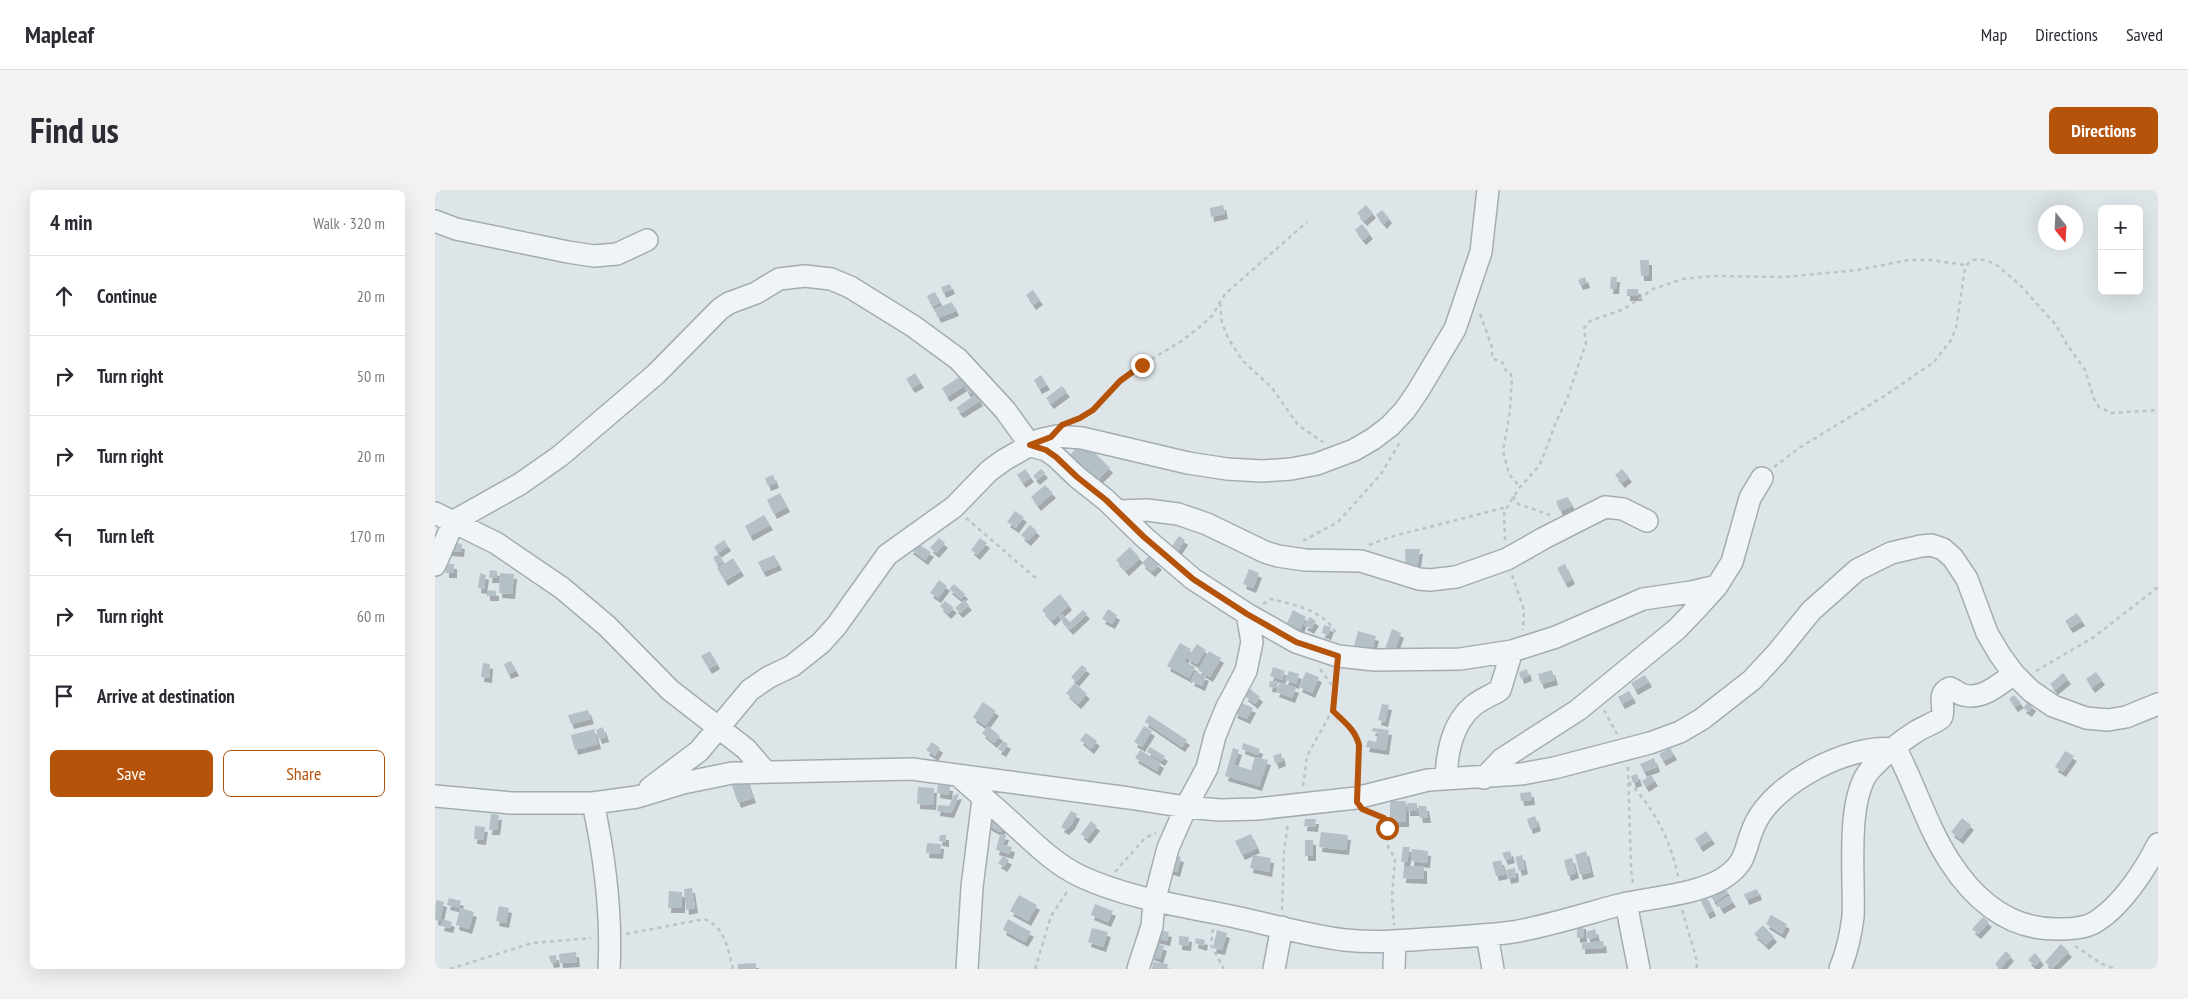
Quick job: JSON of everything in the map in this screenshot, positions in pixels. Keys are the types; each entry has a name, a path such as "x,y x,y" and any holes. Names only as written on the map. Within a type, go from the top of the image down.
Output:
{"street":[{"path":"637,796 699,751 749,690 769,677 792,666 821,643 837,625 887,554 954,507 989,471 1030,445 1051,437 1073,437 1188,463 1227,469 1262,471 1291,469 1317,464 1360,447 1390,426 1405,410 1455,329 1481,252 1488,190"},
{"path":"435,221 473,233 594,256 617,254 647,240"},
{"path":"444,517 520,484 560,456 657,374 720,309 729,303 756,293 771,282 789,276 805,276 831,279 850,287 929,337 958,359 973,374 1005,410 1030,445 1051,453 1118,511 1180,569 1253,618 1296,642 1338,656 1375,660 1461,659 1512,651 1556,637 1643,599 1717,586"},
{"path":"1484,778 1502,759 1552,728 1677,630 1717,586 1732,562 1750,498 1762,478"},
{"path":"1118,511 1147,510 1178,514 1207,524 1258,549 1278,556 1305,560 1361,561 1419,579 1430,580 1456,577 1507,559 1598,510 1612,507 1623,509 1647,521"},
{"path":"435,565 444,517"},
{"path":"444,517 497,543 562,588 607,626 642,664 670,690 716,728 746,749 765,772"},
{"path":"435,796 511,803 593,803 637,796 683,783 716,777 765,772 852,772 912,769 1186,807 1220,810 1294,805 1356,798 1428,780 1484,778 1555,768 1622,751 1680,732 1702,719 1752,680 1777,654 1811,611 1857,570 1891,553 1931,545 1943,549 1953,558 1967,579 1987,633 2017,677 2031,691 2053,706 2086,718 2108,720 2126,717 2158,704"},
{"path":"1138,969 1152,926 1153,902 1163,863 1186,807 1207,768 1215,736 1226,708 1246,671 1252,642 1253,618"},
{"path":"1446,779 1448,754 1455,730 1464,714 1475,704 1500,690 1512,651"},
{"path":"1840,969 1852,919 1853,838 1859,791 1869,771 1917,731 1941,718 1943,715 1941,696 1945,690 1949,688 1970,696 1988,692 2017,677"},
{"path":"958,775 983,799 1060,864 1079,876 1153,902 1217,913 1345,940 1395,941 1487,935 1526,929 1631,902 1707,886 1731,873 1741,863 1755,824 1766,806 1799,778 1837,759 1883,748 1894,749 1899,755 1925,816 1950,862 1966,884 1996,912 2017,924 2051,930 2080,928 2097,922 2137,880 2158,844"},
{"path":"967,969 971,887 983,799"},
{"path":"593,803 606,871 611,935 609,969"},
{"path":"1631,902 1639,969"},
{"path":"1274,969 1282,927"},
{"path":"1487,935 1493,969"},
{"path":"1394,969 1395,941"}],"path":[{"path":"1075,420 1093,410 1132,371 1193,333 1212,316 1220,301 1233,286 1307,222"},
{"path":"1512,651 1524,626 1525,618 1507,559 1503,518 1507,507 1520,487 1539,466 1567,399 1586,343 1585,326 1594,318 1624,309 1653,289 1683,279 1713,276 1784,277 1858,270 1908,260 1930,260 1966,265 1979,259 1989,260 1998,266 2052,319 2082,365 2093,399 2099,407 2112,414 2158,410"},
{"path":"1762,478 1779,462 1840,422 1886,395 1934,362 1951,340 1956,328 1966,265"},
{"path":"1466,298 1480,314 1491,348 1492,358 1502,362 1505,370 1511,374 1509,411 1503,451 1509,474 1520,487"},
{"path":"1220,301 1223,323 1228,338 1242,360 1271,388 1298,425 1344,454"},
{"path":"1278,556 1338,522 1381,474 1402,438"},
{"path":"1513,496 1518,504 1557,517 1569,526"},
{"path":"954,507 1038,580"},
{"path":"1361,561 1362,553 1376,541 1507,507"},
{"path":"2017,677 2068,654 2158,587"},
{"path":"1253,618 1262,606 1271,599 1315,613 1332,625 1338,639 1333,711 1307,756 1303,786 1288,823 1284,851 1282,927"},
{"path":"1596,694 1615,730 1628,768 1631,902"},
{"path":"1333,711 1354,731 1357,737 1359,745 1356,798 1359,808 1379,815 1386,823 1388,847 1393,853 1395,863 1392,896 1395,941"},
{"path":"1628,782 1647,802 1669,844 1675,898 1682,910 1696,957 1697,969"},
{"path":"1104,885 1145,838 1163,831 1174,834"},
{"path":"1035,969 1051,916 1079,876"},
{"path":"1217,913 1211,945 1224,969"},
{"path":"450,969 532,943 571,941 635,933 704,919 713,922 719,928 725,940 733,969"},
{"path":"2074,945 2102,964 2116,969"}],"building":[{"path":"1223,205 1225,214 1211,217 1210,208"},
{"path":"1366,205 1373,213 1364,221 1357,213"},
{"path":"1382,210 1389,218 1384,224 1376,215"},
{"path":"1362,224 1370,234 1363,240 1355,230"},
{"path":"1640,260 1649,260 1649,276 1641,276"},
{"path":"1585,277 1587,283 1580,285 1578,280"},
{"path":"1611,277 1617,277 1616,289 1610,289"},
{"path":"950,284 952,289 943,293 941,287"},
{"path":"1627,289 1638,289 1639,296 1627,296"},
{"path":"1033,290 1040,300 1033,305 1026,295"},
{"path":"935,292 940,303 932,307 927,296"},
{"path":"952,302 956,311 938,318 934,309"},
{"path":"915,373 921,383 912,388 906,379"},
{"path":"1041,375 1047,385 1039,389 1034,380"},
{"path":"961,376 966,385 947,397 942,388"},
{"path":"971,383 976,390 969,395 965,388"},
{"path":"1062,386 1067,392 1051,404 1046,398"},
{"path":"976,394 980,401 961,413 956,408"},
{"path":"1083,441 1110,468 1093,485 1066,459"},
{"path":"1025,469 1031,477 1023,483 1017,475"},
{"path":"1041,469 1045,473 1037,480 1033,476"},
{"path":"1622,469 1629,477 1622,483 1615,475"},
{"path":"773,475 776,483 768,486 765,478"},
{"path":"1045,485 1053,493 1038,506 1031,497"},
{"path":"780,493 787,507 774,514 767,500"},
{"path":"1568,497 1572,506 1560,511 1556,501"},
{"path":"1015,511 1024,517 1016,528 1007,522"},
{"path":"764,515 770,525 750,536 745,526"},
{"path":"1030,525 1037,531 1028,541 1021,535"},
{"path":"1179,536 1185,540 1178,551 1171,547"},
{"path":"939,538 945,543 936,553 930,548"},
{"path":"980,538 987,543 977,555 971,550"},
{"path":"724,540 728,546 718,553 714,547"},
{"path":"450,542 462,544 461,552 448,551"},
{"path":"915,542 931,552 925,560 910,549"},
{"path":"1130,547 1140,558 1126,571 1116,560"},
{"path":"1405,549 1420,549 1417,569 1406,569"},
{"path":"719,554 723,562 717,565 713,557"},
{"path":"774,555 779,565 763,572 758,562"},
{"path":"1149,556 1159,565 1152,572 1142,563"},
{"path":"733,558 741,571 725,581 717,568"},
{"path":"446,564 454,564 454,573 446,573"},
{"path":"1565,564 1572,579 1565,583 1557,568"},
{"path":"1249,569 1259,573 1253,588 1243,584"},
{"path":"490,570 497,571 497,578 489,578"},
{"path":"480,573 486,575 484,589 478,588"},
{"path":"500,573 514,574 512,594 499,593"},
{"path":"939,580 947,586 938,598 930,593"},
{"path":"954,584 965,594 961,599 949,589"},
{"path":"487,590 496,591 496,596 487,596"},
{"path":"1060,594 1069,605 1052,621 1042,610"},
{"path":"964,600 969,605 960,613 955,608"},
{"path":"945,601 954,608 948,614 940,606"},
{"path":"1108,609 1117,615 1112,624 1102,619"},
{"path":"1083,610 1087,614 1070,630 1059,617 1062,614 1070,622"},
{"path":"1293,610 1306,617 1300,630 1287,623"},
{"path":"2077,613 2082,621 2070,628 2065,621"},
{"path":"1310,617 1316,621 1311,629 1304,625"},
{"path":"1324,625 1331,627 1328,635 1322,633"},
{"path":"1392,629 1401,633 1393,655 1384,652"},
{"path":"1358,631 1376,636 1372,651 1354,646"},
{"path":"1180,643 1191,649 1184,661 1195,667 1189,678 1167,666"},
{"path":"1197,644 1206,650 1197,664 1187,658"},
{"path":"710,651 717,664 709,669 701,656"},
{"path":"1209,651 1221,658 1210,677 1198,670"},
{"path":"511,661 516,671 508,674 504,664"},
{"path":"483,663 490,664 489,678 481,677"},
{"path":"1082,665 1087,669 1076,682 1071,677"},
{"path":"1273,667 1285,671 1282,680 1270,676"},
{"path":"1527,669 1529,676 1521,679 1519,672"},
{"path":"1552,670 1555,680 1541,684 1538,674"},
{"path":"1289,671 1299,674 1296,684 1285,680"},
{"path":"1195,672 1206,676 1202,686 1191,681"},
{"path":"1306,672 1319,677 1312,693 1299,687"},
{"path":"2096,672 2102,680 2092,688 2086,679"},
{"path":"2063,673 2068,679 2055,690 2050,684"},
{"path":"1645,675 1649,682 1635,690 1631,683"},
{"path":"1270,681 1278,682 1277,688 1269,687"},
{"path":"1280,682 1296,688 1292,698 1276,692"},
{"path":"1075,683 1087,694 1078,704 1066,693"},
{"path":"1250,689 1260,697 1255,704 1245,696"},
{"path":"1629,691 1633,698 1622,704 1618,697"},
{"path":"2014,695 2021,703 2015,707 2009,699"},
{"path":"983,702 996,711 985,726 973,717"},
{"path":"1240,702 1253,708 1247,719 1234,713"},
{"path":"2028,702 2033,706 2029,712 2023,708"},
{"path":"1382,704 1389,705 1385,722 1378,720"},
{"path":"588,710 591,719 571,724 568,715"},
{"path":"1149,715 1187,740 1182,747 1145,722"},
{"path":"988,726 1000,736 994,743 982,733"},
{"path":"1144,726 1152,731 1142,747 1134,742"},
{"path":"603,727 606,737 599,739 596,730"},
{"path":"1373,728 1389,730 1386,750 1366,747 1368,740 1376,742 1378,732 1372,731"},
{"path":"594,729 598,744 575,750 571,735"},
{"path":"1086,733 1097,741 1091,749 1080,740"},
{"path":"1003,741 1008,744 1003,752 998,749"},
{"path":"932,742 940,748 935,756 926,750"},
{"path":"1243,743 1260,749 1258,755 1242,749"},
{"path":"1150,747 1165,756 1162,761 1147,752"},
{"path":"1233,748 1239,750 1234,765 1251,770 1255,757 1268,760 1259,786 1225,776"},
{"path":"1670,748 1674,755 1663,761 1659,754"},
{"path":"1140,750 1161,763 1157,771 1135,758"},
{"path":"2065,751 2074,756 2063,772 2055,767"},
{"path":"1281,753 1283,761 1276,764 1273,756"},
{"path":"1654,758 1657,767 1644,772 1640,764"},
{"path":"1637,774 1639,781 1633,783 1631,776"},
{"path":"1651,775 1655,781 1646,787 1642,781"},
{"path":"746,778 753,798 738,803 731,783"},
{"path":"938,785 950,786 949,795 937,793"},
{"path":"918,787 934,788 933,805 917,804"},
{"path":"1531,792 1532,800 1521,801 1520,793"},
{"path":"959,794 951,813 937,811 938,805 949,806 954,795"},
{"path":"1390,801 1406,801 1406,822 1390,822"},
{"path":"1407,803 1417,803 1417,811 1407,811"},
{"path":"1418,806 1426,806 1428,818 1420,818"},
{"path":"1071,811 1077,814 1072,824 1066,830 1061,827"},
{"path":"491,814 499,815 497,830 489,830"},
{"path":"992,815 1006,823 1000,832 986,824"},
{"path":"1535,816 1538,826 1530,829 1527,819"},
{"path":"1962,818 1971,825 1960,839 1951,832"},
{"path":"1305,819 1316,819 1315,827 1304,826"},
{"path":"1091,821 1097,826 1087,839 1081,834"},
{"path":"475,826 485,827 483,840 474,839"},
{"path":"1706,831 1712,839 1700,847 1695,839"},
{"path":"1321,832 1348,835 1346,850 1319,847"},
{"path":"1000,834 1006,835 1003,845 1012,847 1010,854 996,850"},
{"path":"1251,834 1257,848 1242,855 1235,841"},
{"path":"940,835 946,835 946,842 939,841"},
{"path":"1305,840 1313,840 1313,856 1305,856"},
{"path":"927,843 941,844 940,854 926,853"},
{"path":"1403,847 1410,847 1407,862 1401,862"},
{"path":"1412,849 1428,851 1427,863 1411,861"},
{"path":"1510,851 1512,858 1505,860 1502,853"},
{"path":"1586,851 1591,872 1580,875 1575,855"},
{"path":"1172,855 1181,857 1177,872 1168,869"},
{"path":"1253,855 1271,858 1269,872 1250,868"},
{"path":"1522,855 1525,869 1519,871 1515,857"},
{"path":"1003,856 1009,860 1004,867 998,863"},
{"path":"1572,858 1576,873 1568,876 1564,860"},
{"path":"1501,860 1505,874 1496,876 1492,862"},
{"path":"1404,866 1424,866 1424,879 1403,878"},
{"path":"1515,868 1516,877 1508,879 1506,870"},
{"path":"692,888 695,908 686,910 684,889"},
{"path":"1725,888 1728,893 1715,902 1711,897"},
{"path":"1757,889 1759,895 1746,900 1744,894"},
{"path":"669,891 682,892 682,908 668,908"},
{"path":"1019,895 1037,905 1028,921 1010,911"},
{"path":"1706,896 1713,911 1707,914 1700,899"},
{"path":"1729,896 1733,902 1721,909 1717,903"},
{"path":"449,898 461,901 459,908 447,905"},
{"path":"436,900 444,902 440,921 435,920"},
{"path":"1095,904 1113,911 1108,922 1091,915"},
{"path":"499,906 509,908 506,923 496,921"},
{"path":"460,908 474,912 469,929 456,925"},
{"path":"1771,915 1787,924 1782,934 1766,924"},
{"path":"1983,917 1989,922 1978,934 1972,929"},
{"path":"443,919 452,922 450,928 441,926"},
{"path":"1008,919 1031,932 1025,942 1003,930"},
{"path":"1583,924 1584,937 1577,938 1577,925"},
{"path":"1763,925 1774,937 1766,945 1754,934"},
{"path":"1092,928 1108,932 1103,947 1088,942"},
{"path":"1156,929 1169,932 1167,941 1154,938"},
{"path":"1595,929 1597,937 1588,939 1586,932"},
{"path":"1217,930 1227,933 1222,950 1213,948"},
{"path":"1179,936 1189,937 1188,946 1179,945"},
{"path":"1196,938 1205,940 1204,946 1195,943"},
{"path":"1603,941 1604,948 1582,949 1582,943"},
{"path":"1156,943 1164,946 1160,959 1151,955"},
{"path":"2061,944 2069,952 2052,969 2045,962"},
{"path":"2006,951 2011,956 2000,969 1995,964"},
{"path":"576,952 577,962 560,963 559,954"},
{"path":"2035,953 2041,960 2035,966 2028,960"},
{"path":"556,955 557,962 551,963 549,956"},
{"path":"1153,962 1168,964 1167,969 1152,969"},
{"path":"756,963 756,969 738,969 738,964"}],"route":[{"path":"1142,365 1120,381 1093,410 1080,418 1062,425 1051,437 1030,445 1046,450 1056,457 1193,579 1247,614 1296,642 1317,651 1338,656 1333,711 1354,731 1357,737 1359,745 1356,777 1357,802 1359,808 1384,818 1387,828"}]}
